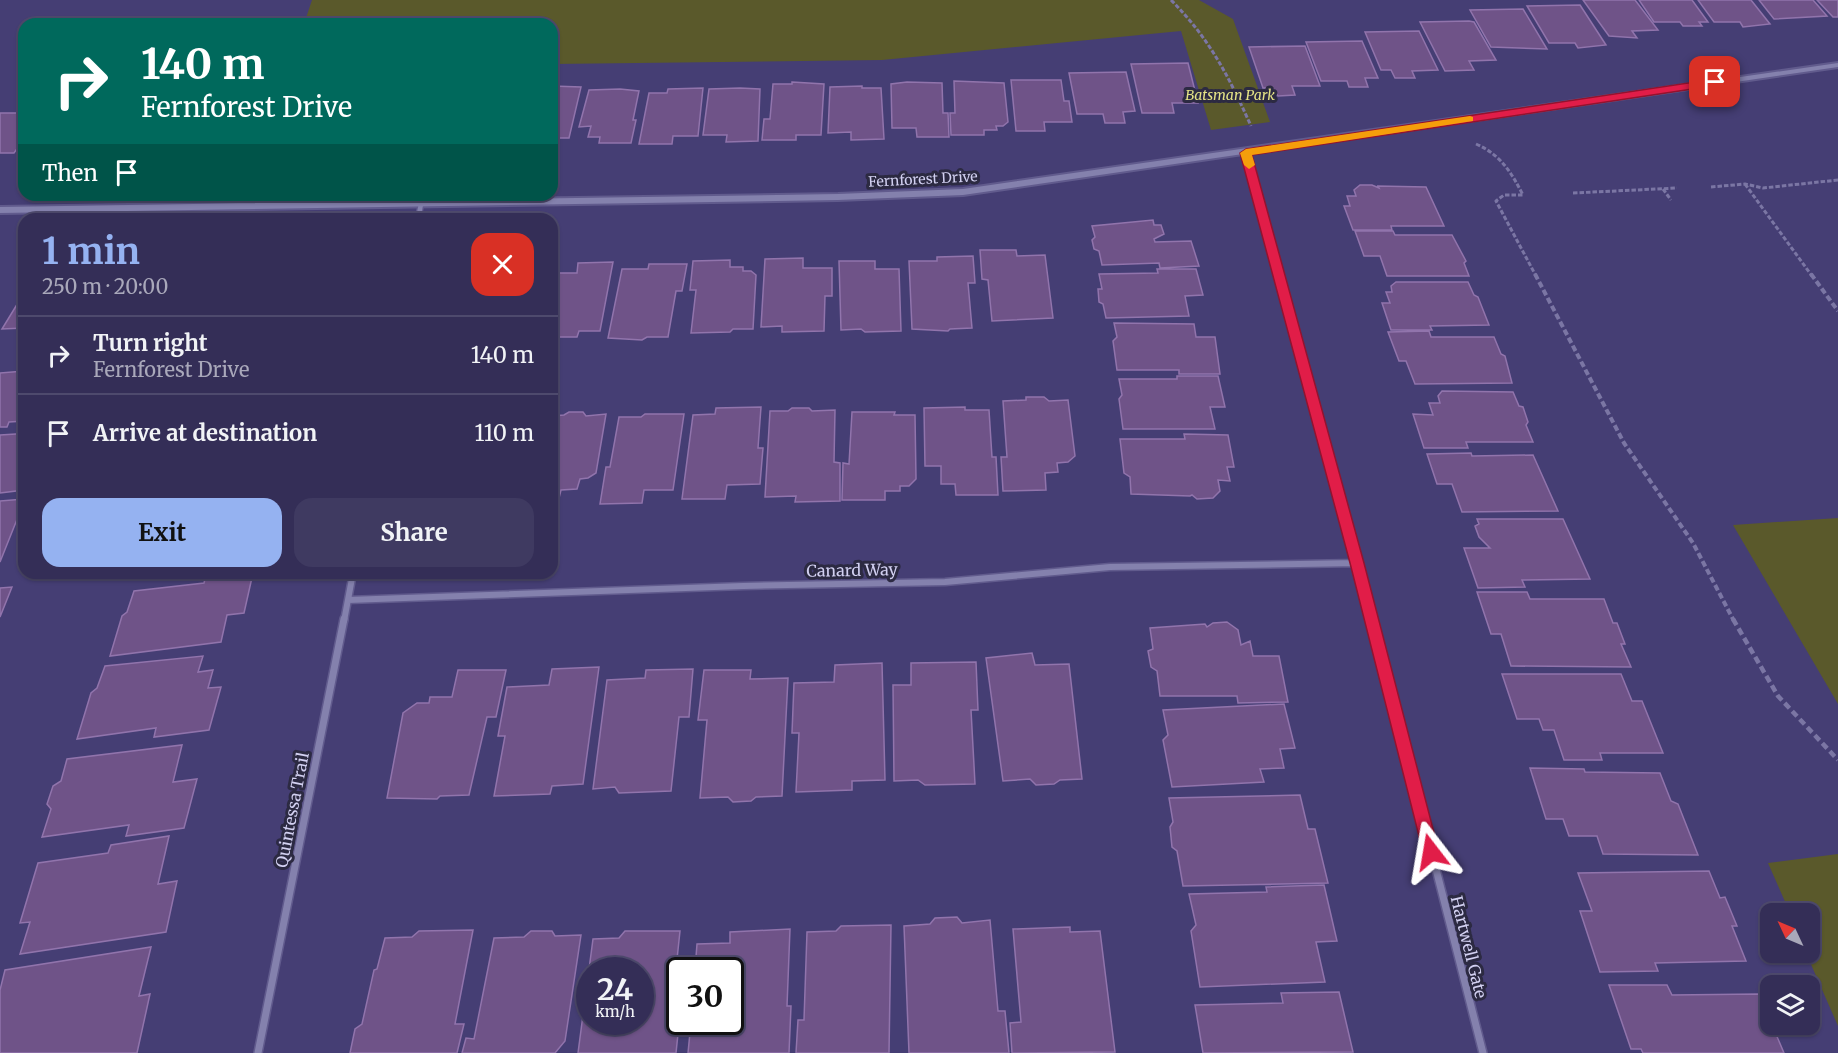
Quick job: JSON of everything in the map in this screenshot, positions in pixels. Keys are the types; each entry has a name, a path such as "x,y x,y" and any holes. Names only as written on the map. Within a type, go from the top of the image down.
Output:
{"street":[{"name":"Fernforest Drive","path":"0,210 838,197 963,192 1246,153 1838,65"},
{"name":"Hartwell Gate","path":"1246,153 1357,563 1483,1053"},
{"path":"419,213 421,204"},
{"name":"Canard Way","path":"348,600 743,586 945,582 1110,567 1357,563"},
{"name":"Quintessa Trail","path":"258,1053 352,579"}],"path":[{"path":"1171,0 1191,20 1227,72 1251,127"},
{"path":"1474,143 1497,154 1509,168 1523,195 1504,195 1496,201 1624,443 1693,543 1726,608 1778,696 1838,760"},
{"path":"1711,187 1745,184 1763,188 1838,180"},
{"path":"1745,184 1838,311"},
{"path":"1572,193 1677,188"},
{"path":"1663,189 1671,200"}],"green space":[{"name":"Batsman Park","path":"312,0 1199,0 1233,19 1270,122 1211,130 1181,31 882,60 558,64 558,18 306,18"},
{"path":"1838,518 1838,704 1733,525"},
{"path":"1838,854 1838,1026 1820,985 1820,975 1816,975 1810,963 1820,963 1820,903 1786,903 1768,863"}],"building":[{"path":"1583,0 1635,0 1658,30 1632,31 1637,38 1609,36"},
{"path":"1639,0 1692,0 1708,22 1699,22 1702,26 1683,26 1680,22 1654,22"},
{"path":"1698,0 1751,0 1770,24 1743,27 1740,22 1714,22"},
{"path":"1759,0 1813,0 1827,16 1774,19"},
{"path":"1817,0 1838,0 1838,17 1833,17"},
{"path":"1580,5 1606,45 1578,48 1575,43 1549,43 1527,6"},
{"path":"1523,9 1547,49 1491,47 1470,10"},
{"path":"1420,22 1474,22 1496,60 1469,61 1474,70 1445,71"},
{"path":"1419,31 1438,70 1412,71 1415,78 1395,78 1391,70 1381,70 1365,32"},
{"path":"1362,41 1378,78 1365,78 1368,87 1349,87 1347,81 1321,81 1306,42"},
{"path":"1305,46 1320,86 1292,86 1295,95 1278,96 1272,88 1263,88 1249,47"},
{"path":"1188,63 1198,103 1172,103 1174,113 1142,113 1131,64"},
{"path":"1126,72 1135,111 1123,112 1125,123 1105,123 1103,114 1077,114 1069,73"},
{"path":"1011,80 1061,80 1064,101 1069,101 1072,122 1044,122 1045,131 1016,131"},
{"path":"954,81 1004,83 1008,122 1003,126 996,126 997,130 984,130 984,135 951,135 950,113 955,113"},
{"path":"792,82 824,84 821,135 796,135 796,140 762,140 764,119 770,119 773,84 792,84"},
{"path":"942,83 943,113 948,113 949,137 917,137 916,128 892,128 891,84"},
{"path":"558,86 581,87 569,138 558,138"},
{"path":"862,86 862,88 881,88 884,139 851,140 851,132 828,133 830,87"},
{"path":"703,88 698,136 673,136 672,144 639,144 649,93 667,93 668,89"},
{"path":"709,89 760,89 758,141 726,142 727,135 703,135"},
{"path":"589,90 639,91 631,143 599,143 600,137 588,137 591,126 579,127"},
{"path":"0,113 18,113 18,147 14,153 0,153"},
{"path":"1360,185 1372,185 1379,188 1378,186 1426,187 1444,226 1391,226 1392,230 1353,230 1344,206 1350,206 1347,196 1356,196 1354,190"},
{"path":"1153,220 1154,225 1161,225 1164,234 1154,239 1155,242 1191,241 1199,266 1160,268 1159,263 1102,265 1099,251 1094,249 1092,240 1095,237 1092,226"},
{"path":"1355,231 1393,231 1395,235 1452,235 1466,261 1464,263 1469,276 1387,276 1380,256 1364,256"},
{"path":"980,250 1016,250 1017,256 1045,255 1053,318 992,321 988,280 982,279"},
{"path":"973,256 975,283 968,283 972,328 948,331 912,329 909,261 937,261 937,257"},
{"path":"803,258 803,268 832,268 832,296 825,296 824,331 782,332 782,326 761,327 765,259"},
{"path":"730,260 730,267 743,267 743,271 751,271 756,275 753,329 691,333 696,290 690,290 693,261"},
{"path":"839,261 875,261 875,269 899,269 901,331 841,330"},
{"path":"613,262 600,331 579,331 577,337 558,337 558,273 577,273 578,263"},
{"path":"649,264 687,264 682,291 676,291 668,337 647,337 642,340 608,338 622,269 648,269"},
{"path":"1157,269 1196,269 1203,295 1185,296 1189,316 1106,318 1103,304 1099,302 1098,289 1102,289 1099,274 1158,273"},
{"path":"1396,282 1468,282 1474,295 1478,297 1489,325 1430,326 1432,330 1391,330 1382,303 1390,303 1386,292 1392,292 1391,286"},
{"path":"18,303 18,328 2,329"},
{"path":"1114,323 1194,324 1196,337 1215,337 1220,374 1179,374 1179,370 1117,370 1113,341 1117,337"},
{"path":"1429,331 1431,337 1494,337 1501,354 1505,356 1512,383 1415,384 1406,361 1399,361 1388,332"},
{"path":"18,372 18,421 9,422 7,427 0,427 0,373"},
{"path":"1177,376 1218,376 1225,407 1210,407 1215,429 1123,429 1119,379 1177,379"},
{"path":"1442,391 1513,392 1519,406 1523,407 1528,422 1526,425 1533,442 1466,442 1468,448 1424,448 1413,414 1433,415 1429,403 1440,403 1438,396"},
{"path":"1026,397 1044,397 1049,401 1068,400 1075,456 1068,462 1057,463 1058,472 1045,473 1046,490 1003,491 1001,457 1007,457 1003,401 1026,400"},
{"path":"761,407 758,448 763,448 760,484 727,485 725,499 682,499 693,415 715,414 716,408"},
{"path":"965,407 965,410 989,410 992,457 996,457 998,495 956,495 955,484 941,484 941,466 925,466 924,408"},
{"path":"792,408 809,408 812,411 835,410 834,462 840,463 840,501 795,502 796,496 765,497 770,411 788,411"},
{"path":"569,412 583,412 586,416 606,414 596,473 588,478 580,479 577,489 561,490 558,502 558,416"},
{"path":"852,412 895,412 894,415 915,415 916,479 909,486 900,486 900,491 885,491 885,500 842,500 843,463 849,464"},
{"path":"645,414 684,414 673,490 644,490 642,503 600,504 606,467 610,467 619,417 641,417"},
{"path":"18,434 18,491 0,493 0,435"},
{"path":"1184,434 1228,435 1234,467 1227,467 1230,481 1218,480 1220,491 1213,498 1197,499 1192,495 1131,494 1130,477 1124,473 1120,439 1185,439"},
{"path":"1471,453 1472,456 1533,455 1558,511 1462,512 1452,484 1437,484 1427,454"},
{"path":"18,500 18,517 0,562 0,501"},
{"path":"1477,519 1563,519 1590,579 1522,580 1525,587 1478,588 1464,548 1490,548 1479,537 1475,526 1479,524"},
{"path":"205,579 252,579 244,613 227,615 221,642 110,656 122,616 127,612 134,591 204,583"},
{"path":"12,587 0,617 0,588"},
{"path":"1477,592 1527,592 1530,599 1604,599 1613,623 1617,623 1625,644 1621,644 1631,667 1511,666 1501,634 1491,634"},
{"path":"1227,622 1238,630 1241,645 1250,641 1253,656 1279,656 1288,702 1238,703 1237,696 1160,696 1157,671 1151,667 1148,651 1153,649 1150,628 1205,624 1207,627 1213,623"},
{"path":"1032,653 1035,665 1069,664 1082,779 1060,780 1054,784 1036,785 1030,779 1003,781 986,658"},
{"path":"203,656 198,672 213,670 208,688 221,687 209,730 154,737 156,728 77,739 91,693 97,688 105,666"},
{"path":"976,662 978,710 971,710 975,784 925,785 918,780 894,781 893,685 911,685 911,663"},
{"path":"882,663 885,780 852,781 852,790 796,792 799,733 792,733 794,683 834,682 835,665"},
{"path":"599,667 583,784 552,786 550,794 494,796 505,736 498,736 507,687 549,685 552,669"},
{"path":"693,669 689,717 679,717 671,791 619,793 615,787 593,789 607,680 645,678 646,670"},
{"path":"458,670 506,670 496,717 487,717 469,795 440,796 437,799 387,798 403,713 417,703 429,703 430,697 452,697"},
{"path":"704,670 751,670 750,679 788,678 782,796 756,797 751,801 733,802 728,797 700,798 707,720 698,720"},
{"path":"1502,674 1621,674 1632,701 1642,701 1663,753 1600,753 1602,760 1564,760 1554,730 1543,730 1539,719 1517,719"},
{"path":"1284,704 1295,748 1280,749 1284,768 1260,769 1264,782 1172,787 1163,740 1168,735 1163,710"},
{"path":"182,745 173,782 197,779 184,828 126,836 129,825 42,837 51,809 47,804 53,786 61,781 67,759"},
{"path":"1530,768 1584,769 1585,772 1660,773 1671,801 1678,804 1698,855 1603,854 1597,836 1569,836 1563,819 1546,819"},
{"path":"1300,795 1308,829 1315,829 1328,883 1183,886 1177,851 1172,847 1170,827 1173,822 1169,798"},
{"path":"169,836 158,884 177,881 166,932 20,954 30,922 20,923 38,863 108,853 111,845"},
{"path":"1709,871 1720,898 1725,897 1737,926 1732,926 1746,961 1655,963 1658,971 1600,972 1580,911 1592,911 1578,873"},
{"path":"1324,885 1337,941 1316,942 1325,982 1200,987 1191,931 1196,925 1189,894 1267,892 1266,887"},
{"path":"957,917 962,923 990,920 998,1011 1005,1011 1009,1053 909,1053 904,926 930,924 935,918"},
{"path":"891,925 889,1053 796,1053 798,1020 804,1020 807,932 836,931 841,926"},
{"path":"1070,927 1070,932 1100,931 1115,1052 1012,1053 1010,1023 1021,1022 1013,929"},
{"path":"790,929 787,1006 791,1006 789,1053 688,1053 690,1035 744,1035 744,957 696,957 697,944 730,943 730,932"},
{"path":"473,930 455,1024 464,1024 457,1053 350,1053 355,1029 362,1024 374,970 377,969 385,938 412,937 419,931"},
{"path":"531,931 552,931 555,936 581,935 565,1041 555,1053 462,1053 466,1038 474,1039 494,938 524,937"},
{"path":"625,931 680,931 677,957 666,957 666,1035 678,1035 676,1053 578,1053 580,1035 654,1035 654,957 591,957 593,939 619,938"},
{"path":"151,947 139,996 150,994 137,1053 0,1053 0,990 5,970"},
{"path":"1609,985 1667,985 1672,995 1759,994 1760,1035 1776,1035 1784,1053 1643,1053 1641,1049 1631,1049"},
{"path":"1339,992 1353,1052 1203,1053 1195,1005 1283,1003 1281,993"}],"slow traffic":[{"path":"1249,165 1246,153 1470,119"}],"route":[{"path":"1431,852 1357,563 1246,153 1715,82"}]}
